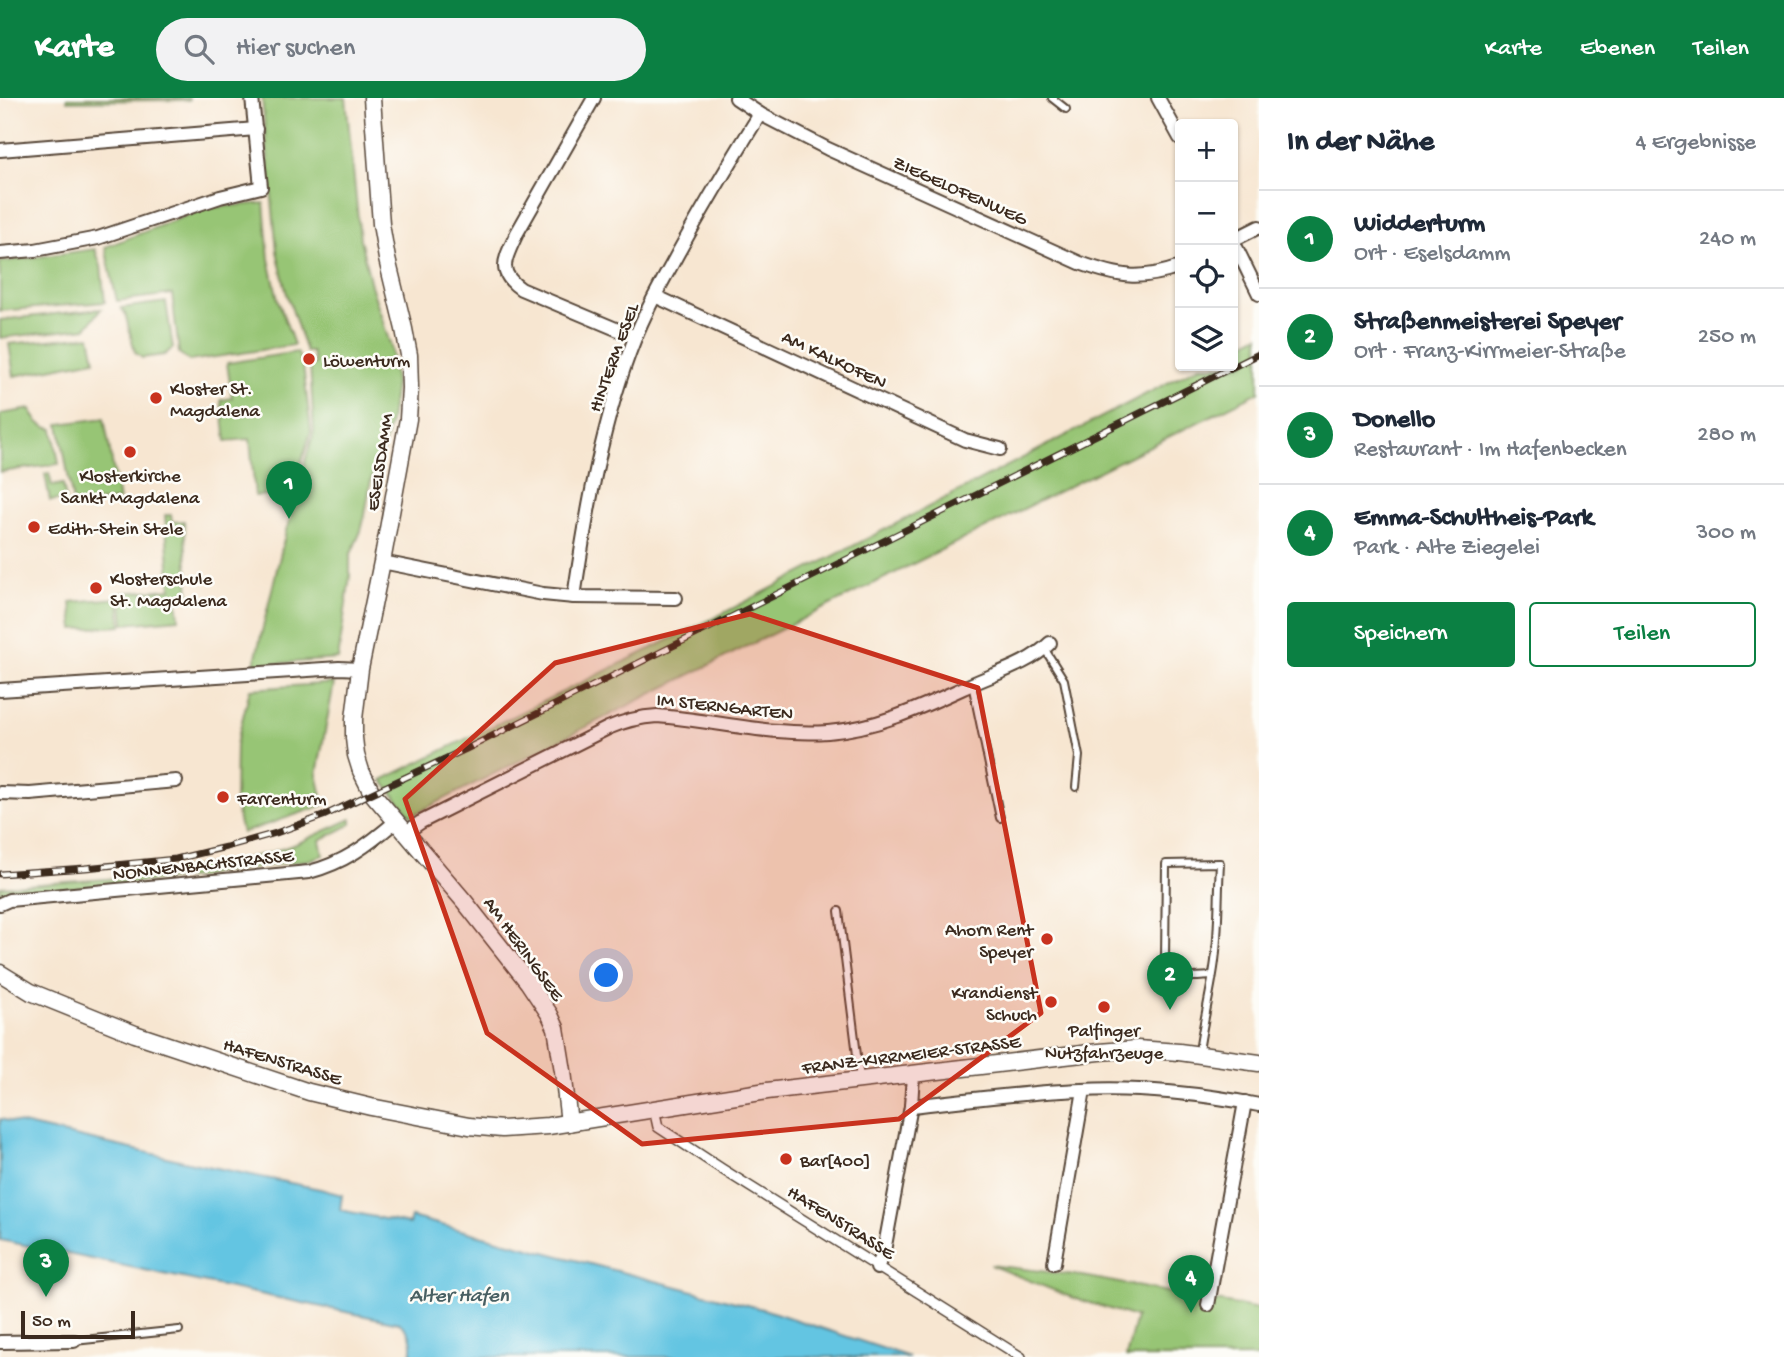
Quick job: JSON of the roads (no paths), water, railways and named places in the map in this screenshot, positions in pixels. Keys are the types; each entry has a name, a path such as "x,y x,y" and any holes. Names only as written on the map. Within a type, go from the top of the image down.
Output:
{"street":[{"path":"0,253 35,250 98,238 220,197 261,187 252,98"},
{"name":"ESELSDAMM","path":"372,98 381,224 409,355 410,388 408,419 360,668 354,738 361,771 372,793 400,827"},
{"path":"594,98 517,233 508,254 506,276 521,289 635,338"},
{"name":"ZIEGELOFENWEG","path":"736,98 792,132 839,155 1080,263 1106,273 1130,277 1156,275 1175,269"},
{"path":"1158,98 1175,129"},
{"name":"HINTERM ESEL","path":"574,597 582,540 599,457 635,338 715,187 760,114"},
{"path":"0,150 256,129"},
{"path":"1238,238 1259,227"},
{"path":"1235,245 1259,294"},
{"name":"AM KALKOFEN","path":"655,296 965,440 1000,449"},
{"path":"382,562 543,594 676,598"},
{"name":"IM STERNGARTEN","path":"400,827 421,822 608,728 641,717 657,716 775,730 828,732 883,722 917,709 1021,662 1047,646"},
{"path":"0,690 360,668"},
{"path":"0,793 30,794 176,781"},
{"name":"NONNENBACHSTRASSE","path":"4,902 309,872 328,867 400,827"},
{"name":"AM HERINGSEE","path":"400,827 472,911 528,982 550,1016 555,1028 563,1071 569,1123"},
{"name":"HAFENSTRASSE","path":"0,973 32,992 135,1034 321,1095 448,1123 484,1128 521,1128 569,1123"},
{"name":"FRANZ-KIRRMEIER-STRASSE","path":"569,1123 767,1091 1099,1052 1137,1049 1259,1063"},
{"path":"877,1268 886,1243 911,1106 912,1074"},
{"path":"911,1106 1084,1090 1195,1095 1259,1105"},
{"path":"1054,1263 1084,1090"},
{"path":"1208,1305 1245,1102"},
{"name":"HAFENSTRASSE","path":"654,1110 658,1127 1021,1357"},
{"path":"0,1342 74,1341"}],"lane":[{"path":"1052,98 1066,109"},
{"path":"1047,646 1064,680 1079,756 1076,787"},
{"path":"972,684 1000,818"},
{"path":"1198,1054 1215,960 1220,863 1166,864 1165,960 1169,970 1179,977 1212,976"},
{"path":"839,911 860,1079"},
{"path":"74,1341 179,1330"}],"water":[{"name":"Alter Hafen","path":"0,1119 320,1189 342,1195 340,1210 409,1224 411,1217 766,1310 909,1357 411,1357 411,1338 399,1323 0,1240"}],"railway":[{"path":"0,874 176,859 276,833 323,816 466,749 1259,354"}],"place":[{"name":"Löwenturm","path":"309,359"},
{"name":"Kloster St. Magdalena","path":"156,398"},
{"name":"Klosterkirche Sankt Magdalena","path":"130,452"},
{"name":"Widderturm","path":"289,519"},
{"name":"Edith-Stein Stele","path":"34,527"},
{"name":"Klosterschule St. Magdalena","path":"96,588"},
{"name":"Farrenturm","path":"223,797"},
{"name":"Ahorn Rent Speyer","path":"1047,939"},
{"name":"Krandienst Schuch","path":"1051,1002"},
{"name":"Palfinger Nutzfahrzeuge","path":"1104,1007"},
{"name":"Straßenmeisterei Speyer","path":"1170,1010"},
{"name":"Bar[400]","path":"786,1159"},
{"name":"Donello","path":"46,1297"},
{"name":"Emma-Schultheis-Park","path":"1191,1313"}]}
